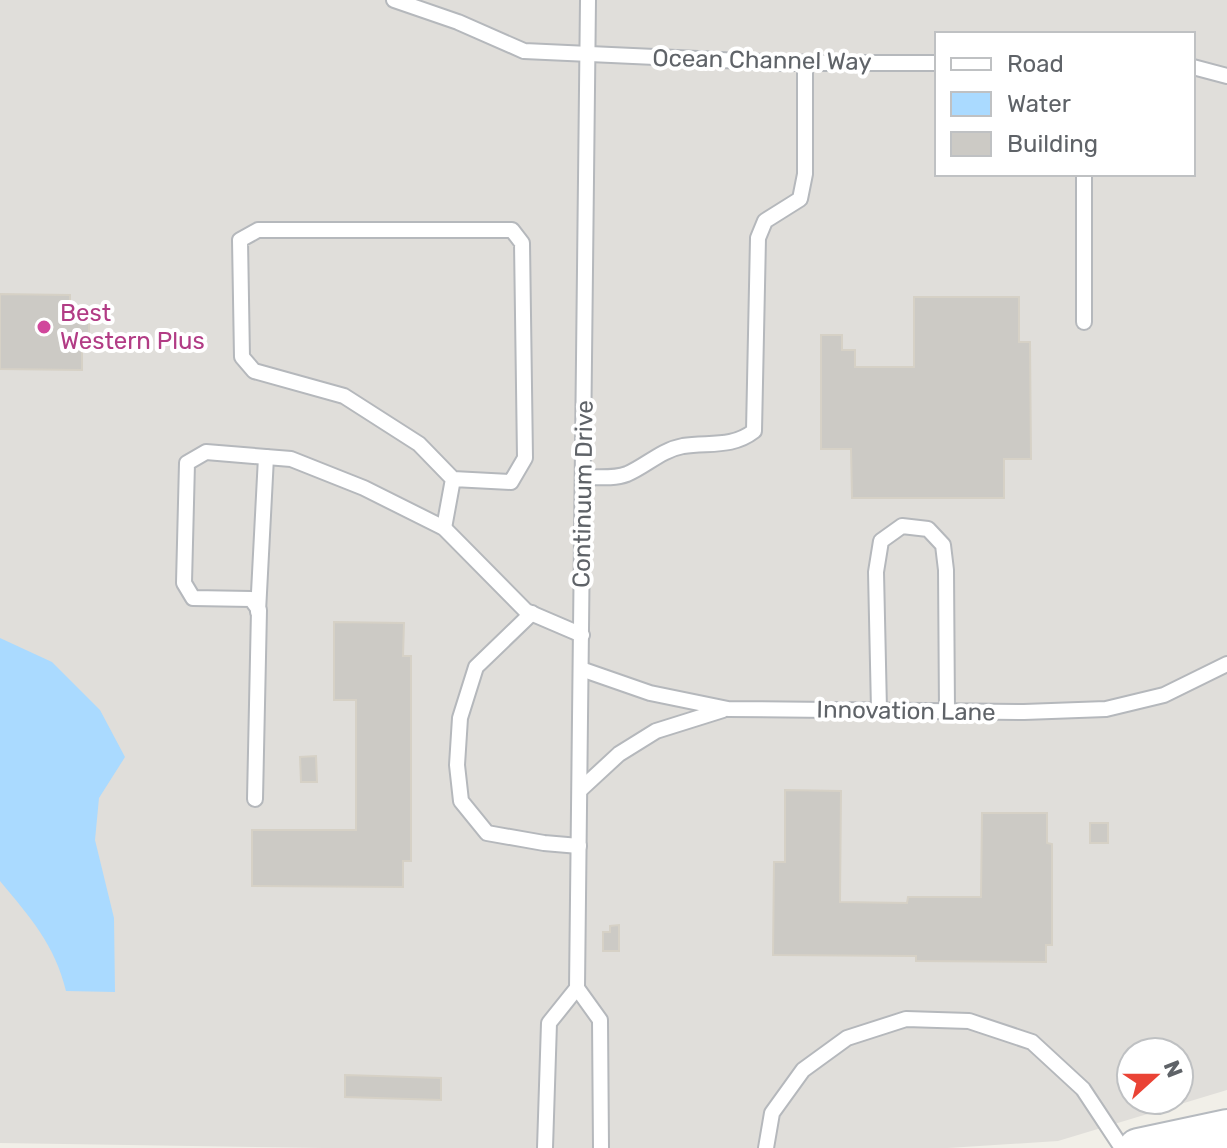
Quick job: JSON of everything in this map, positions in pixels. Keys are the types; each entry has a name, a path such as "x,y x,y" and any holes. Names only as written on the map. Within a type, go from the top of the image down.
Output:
{"main road":[{"path":"1138,1148 1216,1137"}],"lane":[{"name":"Ocean Channel Way","path":"394,0 458,22 524,51 587,56 935,63"},
{"name":"Continuum Drive","path":"577,988 588,0"},
{"path":"583,477 628,474 649,460 681,446 728,444 743,440 754,431 758,238 765,221 800,199 805,174 805,62"},
{"path":"1195,68 1227,76"},
{"path":"1084,176 1084,322"},
{"path":"258,230 512,230 522,243 525,458 511,482 453,479 419,444 344,396 254,371 242,357 240,240 258,230"},
{"path":"258,614 259,610 251,599 193,598 184,583 187,463 206,452 291,459 364,488 444,528 526,611 582,635"},
{"path":"255,799 258,614 266,457"},
{"path":"444,528 453,479"},
{"path":"879,710 876,572 881,541 902,526 928,529 943,545 947,711"},
{"path":"532,613 476,667 460,718 457,765 461,801 487,833 579,846"},
{"name":"Innovation Lane","path":"581,669 650,693 728,709 947,711 1106,709 1164,695 1227,664"},
{"path":"580,790 619,754 656,731 728,709"},
{"path":"545,1148 549,1023 577,988 600,1020 601,1148"},
{"path":"766,1148 772,1113 803,1070 847,1038 906,1019 969,1021 1032,1042 1083,1089 1122,1148"}],"shaded area":[{"path":"0,0 1227,0 1227,1090 1195,1100 1195,1036 1115,1036 1115,1116 1141,1116 1058,1141 948,1148 323,1148 0,1143"}],"water":[{"path":"0,638 52,662 100,710 125,757 99,798 95,840 114,918 115,992 66,991 48,945 0,881"}],"building":[{"name":"Best Western Plus","path":"0,294 70,295 70,315 89,316 89,338 82,338 82,370 0,369"},
{"path":"914,297 1019,297 1019,342 1030,342 1031,459 1004,459 1004,498 852,498 851,449 821,449 821,335 842,335 842,350 855,350 855,367 914,367"},
{"path":"334,622 404,623 403,656 411,656 411,861 403,861 403,887 252,886 252,830 356,830 356,700 334,700"},
{"path":"316,756 317,782 301,782 300,757"},
{"path":"785,790 841,791 840,902 907,903 908,897 981,897 982,813 1047,813 1047,843 1052,844 1052,945 1046,945 1046,962 916,961 916,956 773,955 774,862 785,862"},
{"path":"1090,823 1108,823 1108,843 1090,843"},
{"path":"619,925 619,951 603,951 603,932 610,932 610,926"},
{"path":"345,1075 441,1078 441,1100 345,1097"}],"place":[{"name":"Best Western Plus","path":"44,327"}]}
